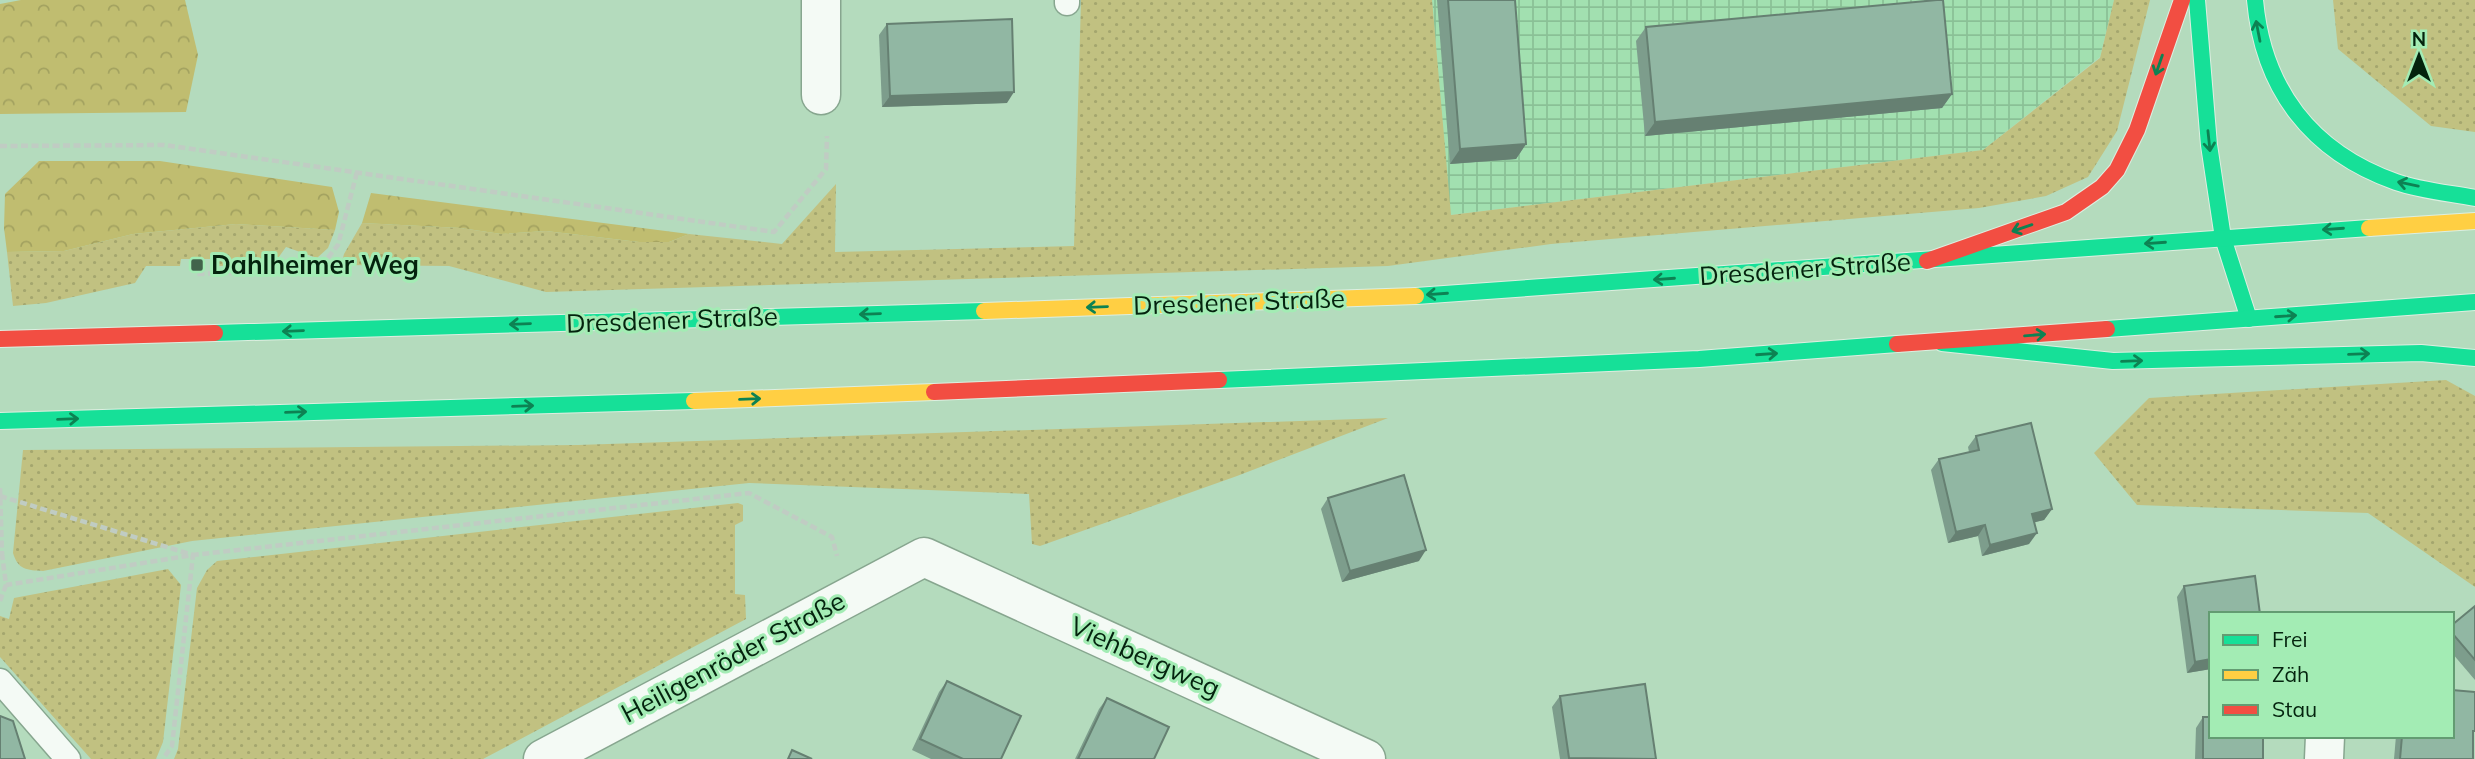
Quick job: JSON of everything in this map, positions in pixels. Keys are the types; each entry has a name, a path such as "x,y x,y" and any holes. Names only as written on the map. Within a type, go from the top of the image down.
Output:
{"main road":[{"path":"1927,261 2066,212 2102,187 2117,170 2137,130 2182,0"},
{"path":"2197,0 2209,145 2223,238 2249,319"},
{"path":"2255,0 2261,47 2274,81 2293,111 2315,135 2340,156 2368,171 2399,183 2475,198"},
{"name":"Dresdener Straße","path":"0,339 833,316 1410,296 2475,221"},
{"path":"0,421 842,396 1699,359 2475,302"},
{"path":"1942,343 2113,361 2421,353 2475,358"}],"street":[{"path":"821,0 821,95"},
{"name":"Heiligenröder Straße","path":"543,759 924,557"},
{"name":"Viehbergweg","path":"924,557 1366,759"},
{"path":"2324,759 2325,738"}],"lane":[{"path":"0,681 68,759"}],"path":[{"path":"0,146 164,145 774,232 826,169 828,116 821,95"},
{"path":"197,265 196,274 318,270 338,244 357,172"},
{"path":"0,488 6,585 0,601"},
{"path":"6,585 193,555 749,493 832,537 848,595"},
{"path":"0,496 193,555"},
{"path":"163,759 172,746 193,555"}],"shaded area":[{"path":"1081,0 1432,0 1451,215 1983,150 2100,58 2114,0 2150,0 2117,131 2088,177 2046,196 1979,208 1551,244 1388,266 546,292 449,266 341,265 344,254 362,223 461,228 501,234 546,231 639,242 669,242 689,234 782,244 836,184 835,252 1074,246"},
{"path":"1432,0 2114,0 2100,57 1983,150 1450,215"},
{"path":"2333,0 2475,0 2475,132 2431,126 2338,49"},
{"path":"236,224 335,230 328,248 317,258 286,247 273,265 215,266 215,259 181,259 180,266 146,266 135,283 46,303 13,306 7,252 64,251 133,234"},
{"path":"2446,380 2475,396 2475,587 2368,513 2137,505 2094,453 2149,398"},
{"path":"1388,418 1237,476 1040,546 1032,544 1029,494 749,483 192,541 43,571 24,568 13,553 23,450 578,445"},
{"path":"738,503 743,505 743,521 735,525 735,594 745,595 746,619 483,759 174,759 178,749 197,588 207,570 217,561"},
{"path":"168,569 181,585 163,742 156,759 91,759 0,657 0,616 9,619 14,598"}],"green space":[{"path":"21,0 185,0 198,55 186,112 0,114 0,4"},
{"path":"39,161 160,161 332,187 339,212 335,230 236,224 133,234 64,251 7,252 4,228 5,194"},
{"path":"371,193 689,234 669,242 639,242 546,231 501,234 461,228 362,223"}],"building":[{"path":"1448,0 1515,0 1526,144 1460,149"},
{"path":"1943,0 1952,94 1655,122 1646,27"},
{"path":"1012,19 1014,92 890,96 887,24"},
{"path":"2031,423 2052,509 2032,514 2037,533 1990,545 1985,525 1956,532 1939,459 1979,450 1976,436"},
{"path":"1404,475 1426,550 1350,571 1328,498"},
{"path":"2255,576 2260,612 2209,612 2209,659 2195,662 2184,586"},
{"path":"2475,606 2475,660 2454,635 2454,623"},
{"path":"947,681 1021,716 1001,759 963,759 920,739"},
{"path":"1645,684 1656,759 1569,758 1560,696"},
{"path":"2454,690 2475,692 2473,759 2400,759 2402,738 2454,738"},
{"path":"1107,698 1169,727 1154,759 1078,759"},
{"path":"0,716 13,721 25,759 0,759"},
{"path":"2203,717 2209,717 2209,738 2263,738 2263,759 2203,759"},
{"path":"792,750 812,759 788,759"}],"traffic: fast":[{"path":"2197,0 2209,145 2223,238 2249,319"},
{"path":"2255,0 2268,62 2281,89 2316,135 2366,169 2396,182 2475,198"},
{"path":"1416,296 2369,228"},
{"path":"2107,329 2475,302"},
{"path":"215,333 984,311"},
{"path":"1942,343 2113,361 2421,353 2475,358"},
{"path":"1219,380 1699,359 1897,344"},
{"path":"0,421 694,401"}],"traffic: slow":[{"path":"2369,228 2475,221"},
{"path":"984,311 1416,296"},
{"path":"694,401 934,392"}],"traffic: jam":[{"path":"1927,261 2066,212 2102,187 2117,170 2137,130 2182,0"},
{"path":"1897,344 2107,329"},
{"path":"0,339 215,333"},
{"path":"934,392 1219,380"}],"place":[{"name":"Dahlheimer Weg","path":"197,265"}]}
